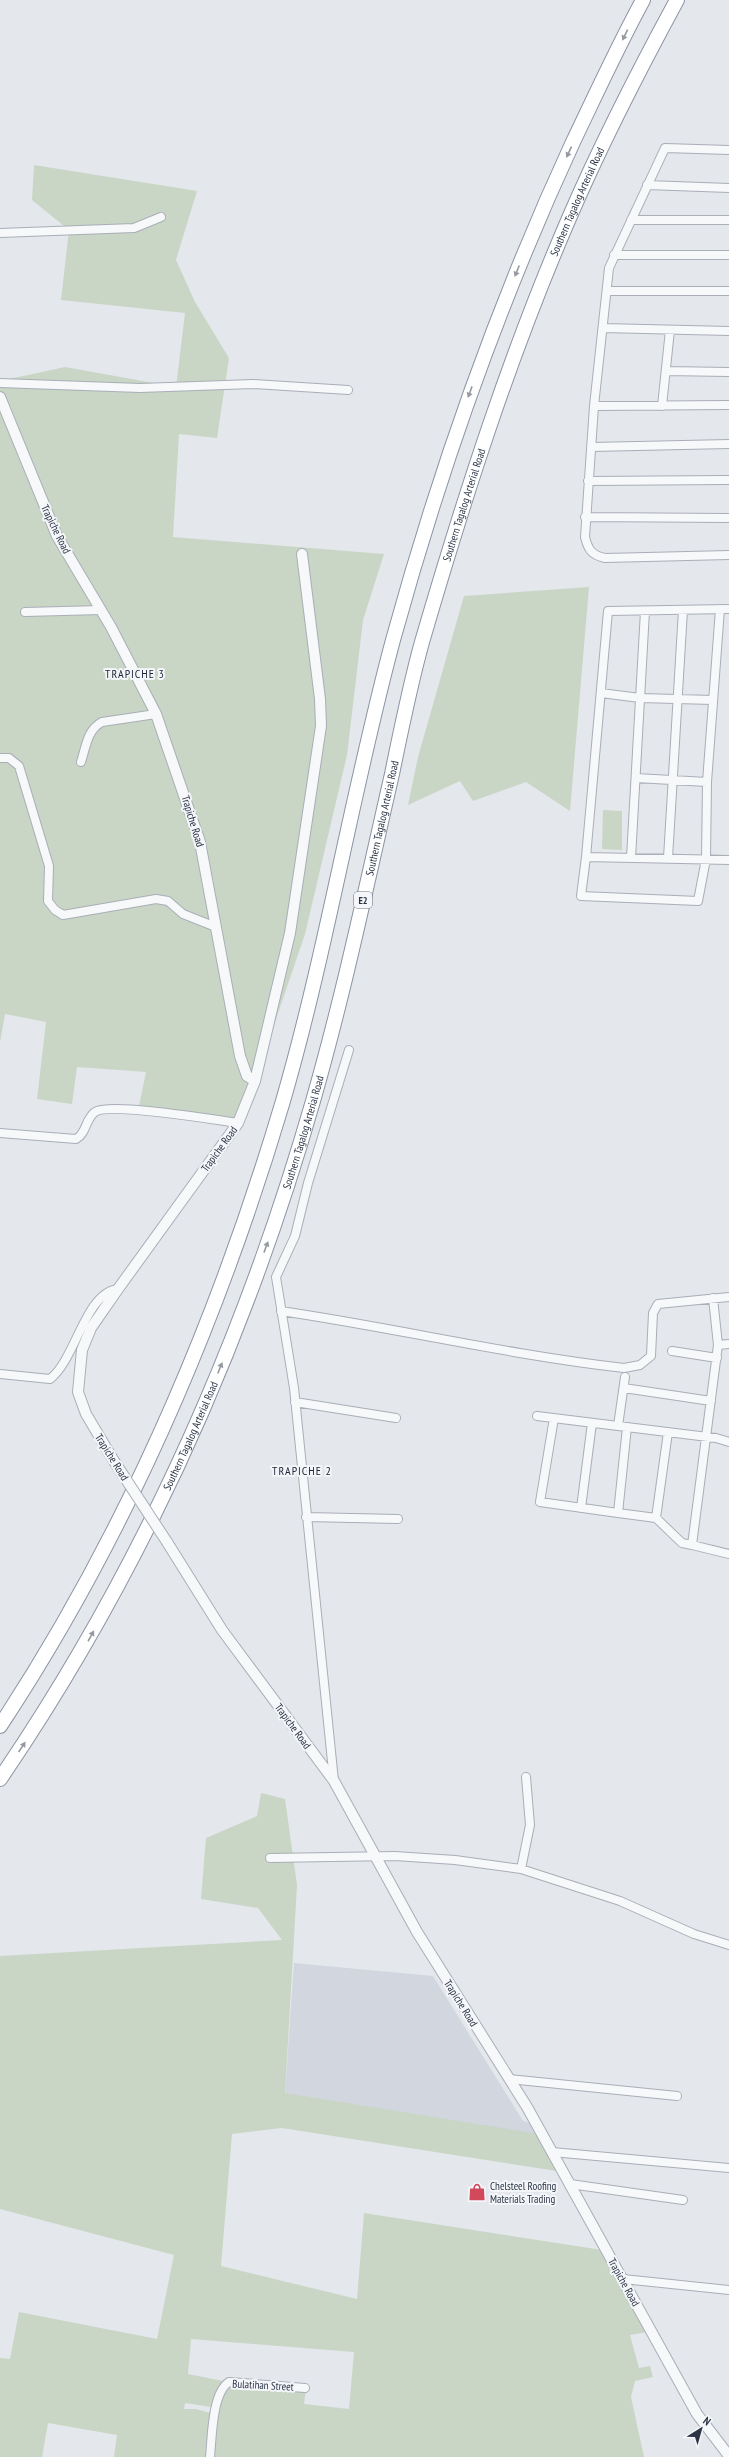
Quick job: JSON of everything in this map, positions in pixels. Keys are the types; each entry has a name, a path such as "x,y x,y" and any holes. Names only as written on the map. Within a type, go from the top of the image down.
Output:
{"highway":[{"path":"0,1726 62,1624 118,1520 160,1435 205,1328 249,1208 284,1097 324,936 392,642 459,423 495,326 549,195 596,94 643,0"},
{"name":"Southern Tagalog Arterial Road","path":"0,1779 89,1640 187,1448 232,1339 278,1213 314,1100 353,944 421,648 486,433 520,339 571,214 677,0"}],"street":[{"path":"729,150 665,148 614,255 609,268 594,406 585,517 585,537 588,549 595,556 605,558 729,556"},
{"path":"647,185 729,188"},
{"path":"0,233 134,228 161,216"},
{"path":"631,220 729,220"},
{"path":"614,255 729,255"},
{"path":"607,291 729,291"},
{"path":"603,328 729,331"},
{"path":"662,406 670,330"},
{"path":"666,371 729,372"},
{"path":"0,383 140,388 252,384 348,390"},
{"name":"Trapiche Road","path":"0,398 57,536 102,610 156,714 200,842 240,1056 247,1076 255,1081 238,1123 91,1328 82,1350 78,1392 86,1414 114,1461 168,1542 222,1630 334,1781 417,1932 509,2079 552,2152 697,2414 729,2456"},
{"path":"594,406 729,405"},
{"path":"591,447 729,444"},
{"path":"588,481 729,480"},
{"path":"585,517 729,518"},
{"path":"255,1081 290,933 321,726 320,699 302,554"},
{"path":"720,609 707,782 706,859 698,901 581,896 586,857 608,611 645,611 720,609 729,609"},
{"path":"25,612 102,610"},
{"path":"668,858 683,610"},
{"path":"631,858 645,611"},
{"path":"600,693 640,698 713,700"},
{"path":"81,762 91,730 95,725 102,722 156,714"},
{"path":"0,758 9,758 19,766 49,866 48,901 55,910 63,915 156,899 168,901 183,914 216,927"},
{"path":"636,778 707,782"},
{"path":"586,857 729,860"},
{"path":"334,1781 295,1402 276,1277 295,1236 308,1183 349,1050"},
{"path":"0,1133 76,1139 82,1135 88,1120 95,1112 102,1109 146,1111 238,1123"},
{"path":"0,1374 50,1379 60,1371 66,1362 85,1318 94,1306 110,1290 118,1289"},
{"path":"281,1312 372,1325 514,1352 624,1368 640,1365 651,1356 653,1313 658,1304 729,1297"},
{"path":"692,1545 718,1345 713,1298"},
{"path":"718,1345 729,1344"},
{"path":"672,1351 716,1358"},
{"path":"618,1426 625,1377"},
{"path":"624,1388 711,1401"},
{"path":"295,1402 396,1418"},
{"path":"537,1416 706,1436 729,1442"},
{"path":"554,1418 540,1502 656,1518 682,1543 729,1554"},
{"path":"581,1508 592,1423"},
{"path":"618,1513 627,1427"},
{"path":"656,1518 668,1432"},
{"path":"306,1517 398,1519"},
{"path":"521,1869 530,1825 526,1777"},
{"path":"270,1858 375,1855 455,1860 521,1869 620,1901 694,1934 729,1946"},
{"path":"509,2079 677,2096"},
{"path":"552,2152 729,2168"},
{"path":"570,2184 683,2200"},
{"path":"623,2279 729,2290"},
{"name":"Bulatihan Street","path":"210,2457 217,2398 224,2385 229,2382 305,2388"}],"shaded area":[{"path":"294,1963 433,1976 523,2121 531,2123 535,2134 285,2095"}],"green space":[{"path":"34,165 197,191 176,260 195,302 229,358 217,438 179,434 173,537 384,554 363,620 347,755 305,934 255,1081 238,1123 138,1111 146,1072 77,1067 72,1104 37,1099 46,1022 5,1014 0,1042 0,381 65,367 176,387 185,313 61,300 69,230 32,200"},
{"path":"589,587 570,811 526,782 473,801 460,781 408,805 418,757 464,596"},
{"path":"603,810 622,811 622,850 602,849"},
{"path":"261,1793 285,1799 297,1885 285,2093 533,2133 544,2138 563,2172 282,2128 232,2134 221,2266 357,2299 364,2213 602,2250 647,2332 630,2335 639,2368 650,2366 653,2377 635,2381 631,2397 644,2457 213,2457 218,2408 185,2403 184,2409 196,2409 210,2413 206,2457 114,2457 117,2435 48,2423 42,2457 0,2457 0,2358 10,2359 19,2312 157,2339 174,2255 0,2209 0,1956 282,1940 258,1908 201,1899 206,1838 257,1816","holes":["191,2339 354,2352 349,2409 304,2404 306,2388 228,2382 188,2374"]}],"place":[{"name":"Chelsteel Roofing Materials Trading","path":"477,2192"}],"district":[{"name":"TRAPICHE 3","path":"135,673"},
{"name":"TRAPICHE 2","path":"302,1470"}]}
